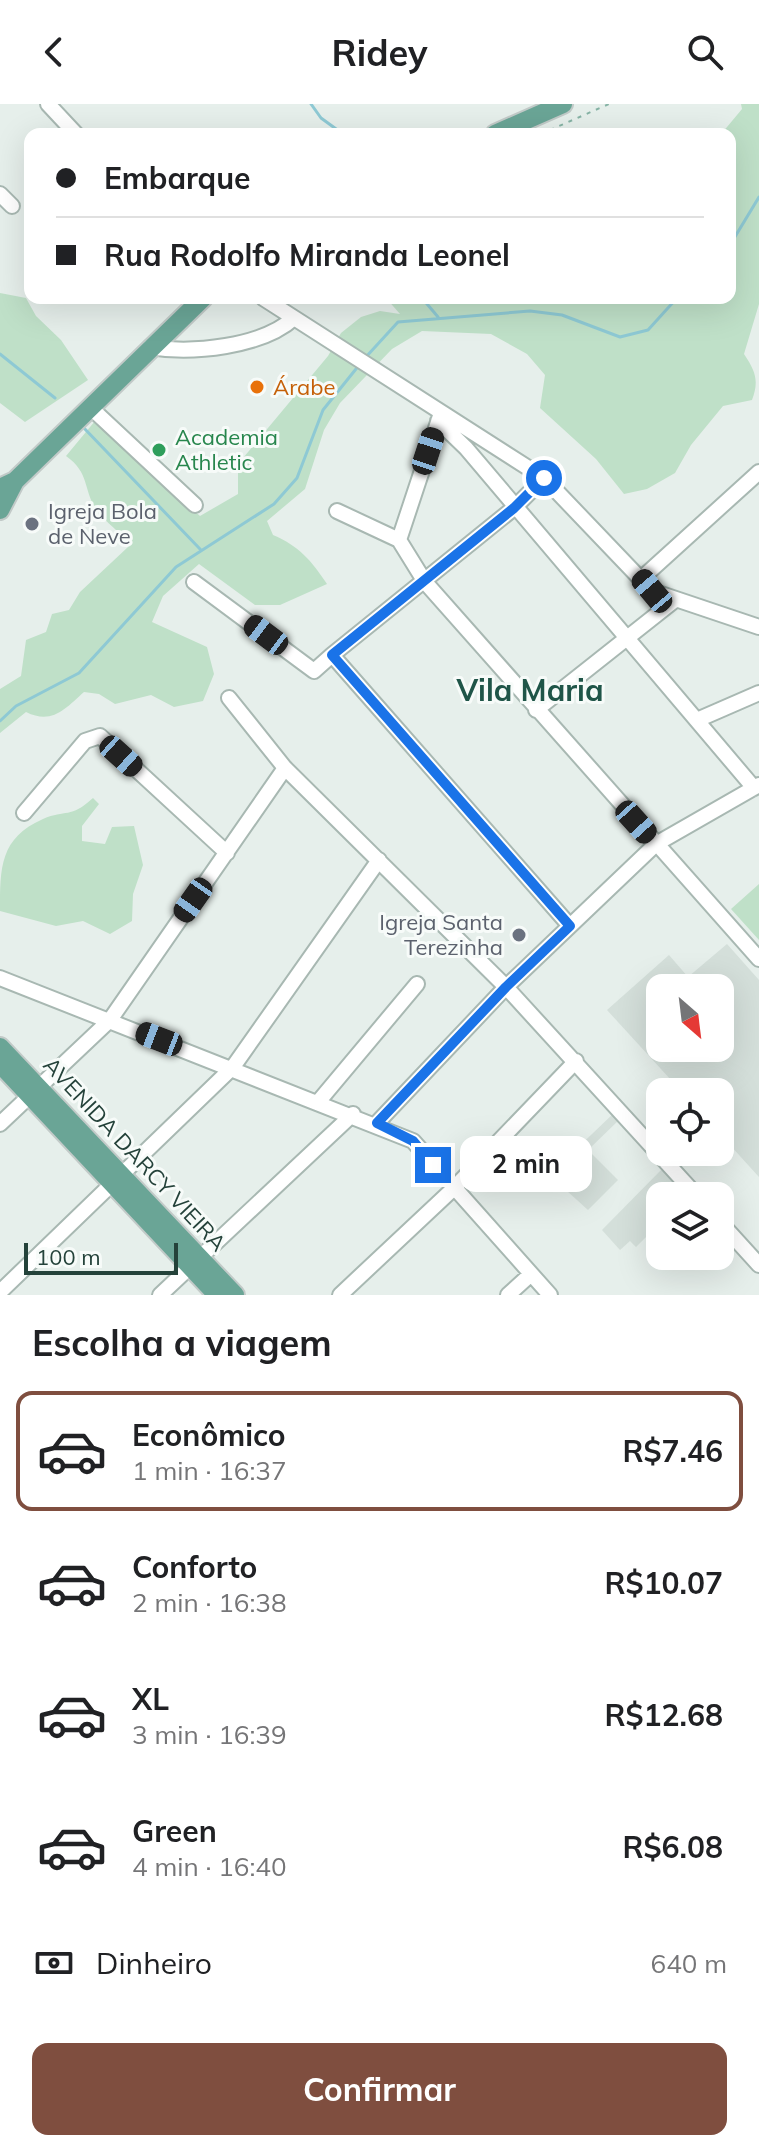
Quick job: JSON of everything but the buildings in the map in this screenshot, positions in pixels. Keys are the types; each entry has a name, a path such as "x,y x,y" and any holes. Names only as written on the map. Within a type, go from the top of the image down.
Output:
{"main road":[{"path":"509,128 563,104"},
{"path":"0,510 7,484 194,304"},
{"name":"AVENIDA DARCY VIEIRA","path":"0,1047 33,1091 117,1180 195,1262 235,1295"},
{"name":"AVENIDA DARCY VIEIRA","path":"0,1064 33,1091"},
{"name":"AVENIDA DARCY VIEIRA","path":"195,1262 217,1295"}],"street":[{"path":"48,104 70,128"},
{"path":"272,304 376,371 439,417 544,478 652,591 759,627"},
{"path":"150,347 180,351 263,339 294,318"},
{"path":"90,407 195,505"},
{"path":"377,1123 506,987 656,844 756,786 514,508 439,417"},
{"path":"399,540 439,417"},
{"path":"641,579 759,472"},
{"path":"194,582 314,671 514,508 544,478"},
{"path":"337,511 399,540 425,582 759,959"},
{"path":"536,710 675,600"},
{"path":"332,655 570,926"},
{"path":"697,720 759,693"},
{"path":"229,698 285,768 506,987 684,1182"},
{"path":"24,813 85,741 100,736 227,853"},
{"path":"0,1124 110,1020 285,768"},
{"path":"0,1292 233,1067 379,860"},
{"path":"0,978 377,1123 413,1141 550,1295"},
{"path":"319,1101 417,984"},
{"path":"340,1295 453,1189 576,1061"},
{"path":"160,1295 353,1114"},
{"path":"734,1237 759,1265"},
{"path":"508,1295 531,1274"}],"path":[{"path":"555,128 609,104"}],"shaded area":[{"path":"727,944 759,980 759,1177 734,1149 734,1078 669,1078 655,1062 734,1062 734,974 692,974"},
{"path":"669,955 685,974 648,974"},
{"path":"646,975 646,1053 607,1010"},
{"path":"615,1112 621,1118 588,1150 618,1180 588,1210 556,1181 568,1157"},
{"path":"663,1168 676,1182 649,1182"},
{"path":"646,1185 646,1237 636,1247 630,1241 620,1250 602,1230"}],"green space":[{"path":"741,104 759,104 759,304 744,354 754,371 756,382 752,400 723,406 691,445 675,473 647,489 624,494 596,459 540,408 545,375 527,354 491,334 422,331 392,349 340,403 324,430 305,489 267,521 273,535 304,555 327,584 280,605 255,605 199,564 163,596 152,622 207,647 214,674 203,701 174,707 151,695 115,704 99,694 84,692 51,716 35,716 26,712 0,733 0,689 21,676 26,640 46,632 52,614 69,610 80,592 128,547 96,509 83,475 66,456 95,421 200,516 238,494 238,464 328,356 341,333 361,317 380,311 400,314 391,304 736,304 736,128 726,128 742,109"},
{"path":"0,293 24,298 24,304 29,304 36,316 61,340 88,380 25,422 0,403"},
{"path":"93,798 99,804 82,826 82,841 105,844 112,827 134,826 143,865 133,894 132,921 110,934 83,921 56,926 0,911 2,868 10,845 18,835 43,819 73,811"},
{"path":"759,884 759,940 731,909"}],"waterway":[{"path":"311,104 321,118 335,128"},
{"path":"736,235 759,197"},
{"path":"427,304 438,317"},
{"path":"365,358 398,322 530,311 562,315 620,337 648,330 672,304"},
{"path":"0,354 55,398"},
{"path":"0,721 16,706 79,673 176,567 274,504 297,478 323,410 360,364"},
{"path":"83,427 200,549"}],"place":[{"name":"Árabe","path":"257,387"},
{"name":"Academia Athletic","path":"159,450"},
{"name":"Igreja Bola de Neve","path":"32,524"},
{"name":"Igreja Santa Terezinha","path":"519,935"}],"district":[{"name":"Vila Maria","path":"530,690"}],"route":[{"path":"433,1165 413,1141 377,1123 506,987 570,926 332,655 514,508 544,478"}]}
